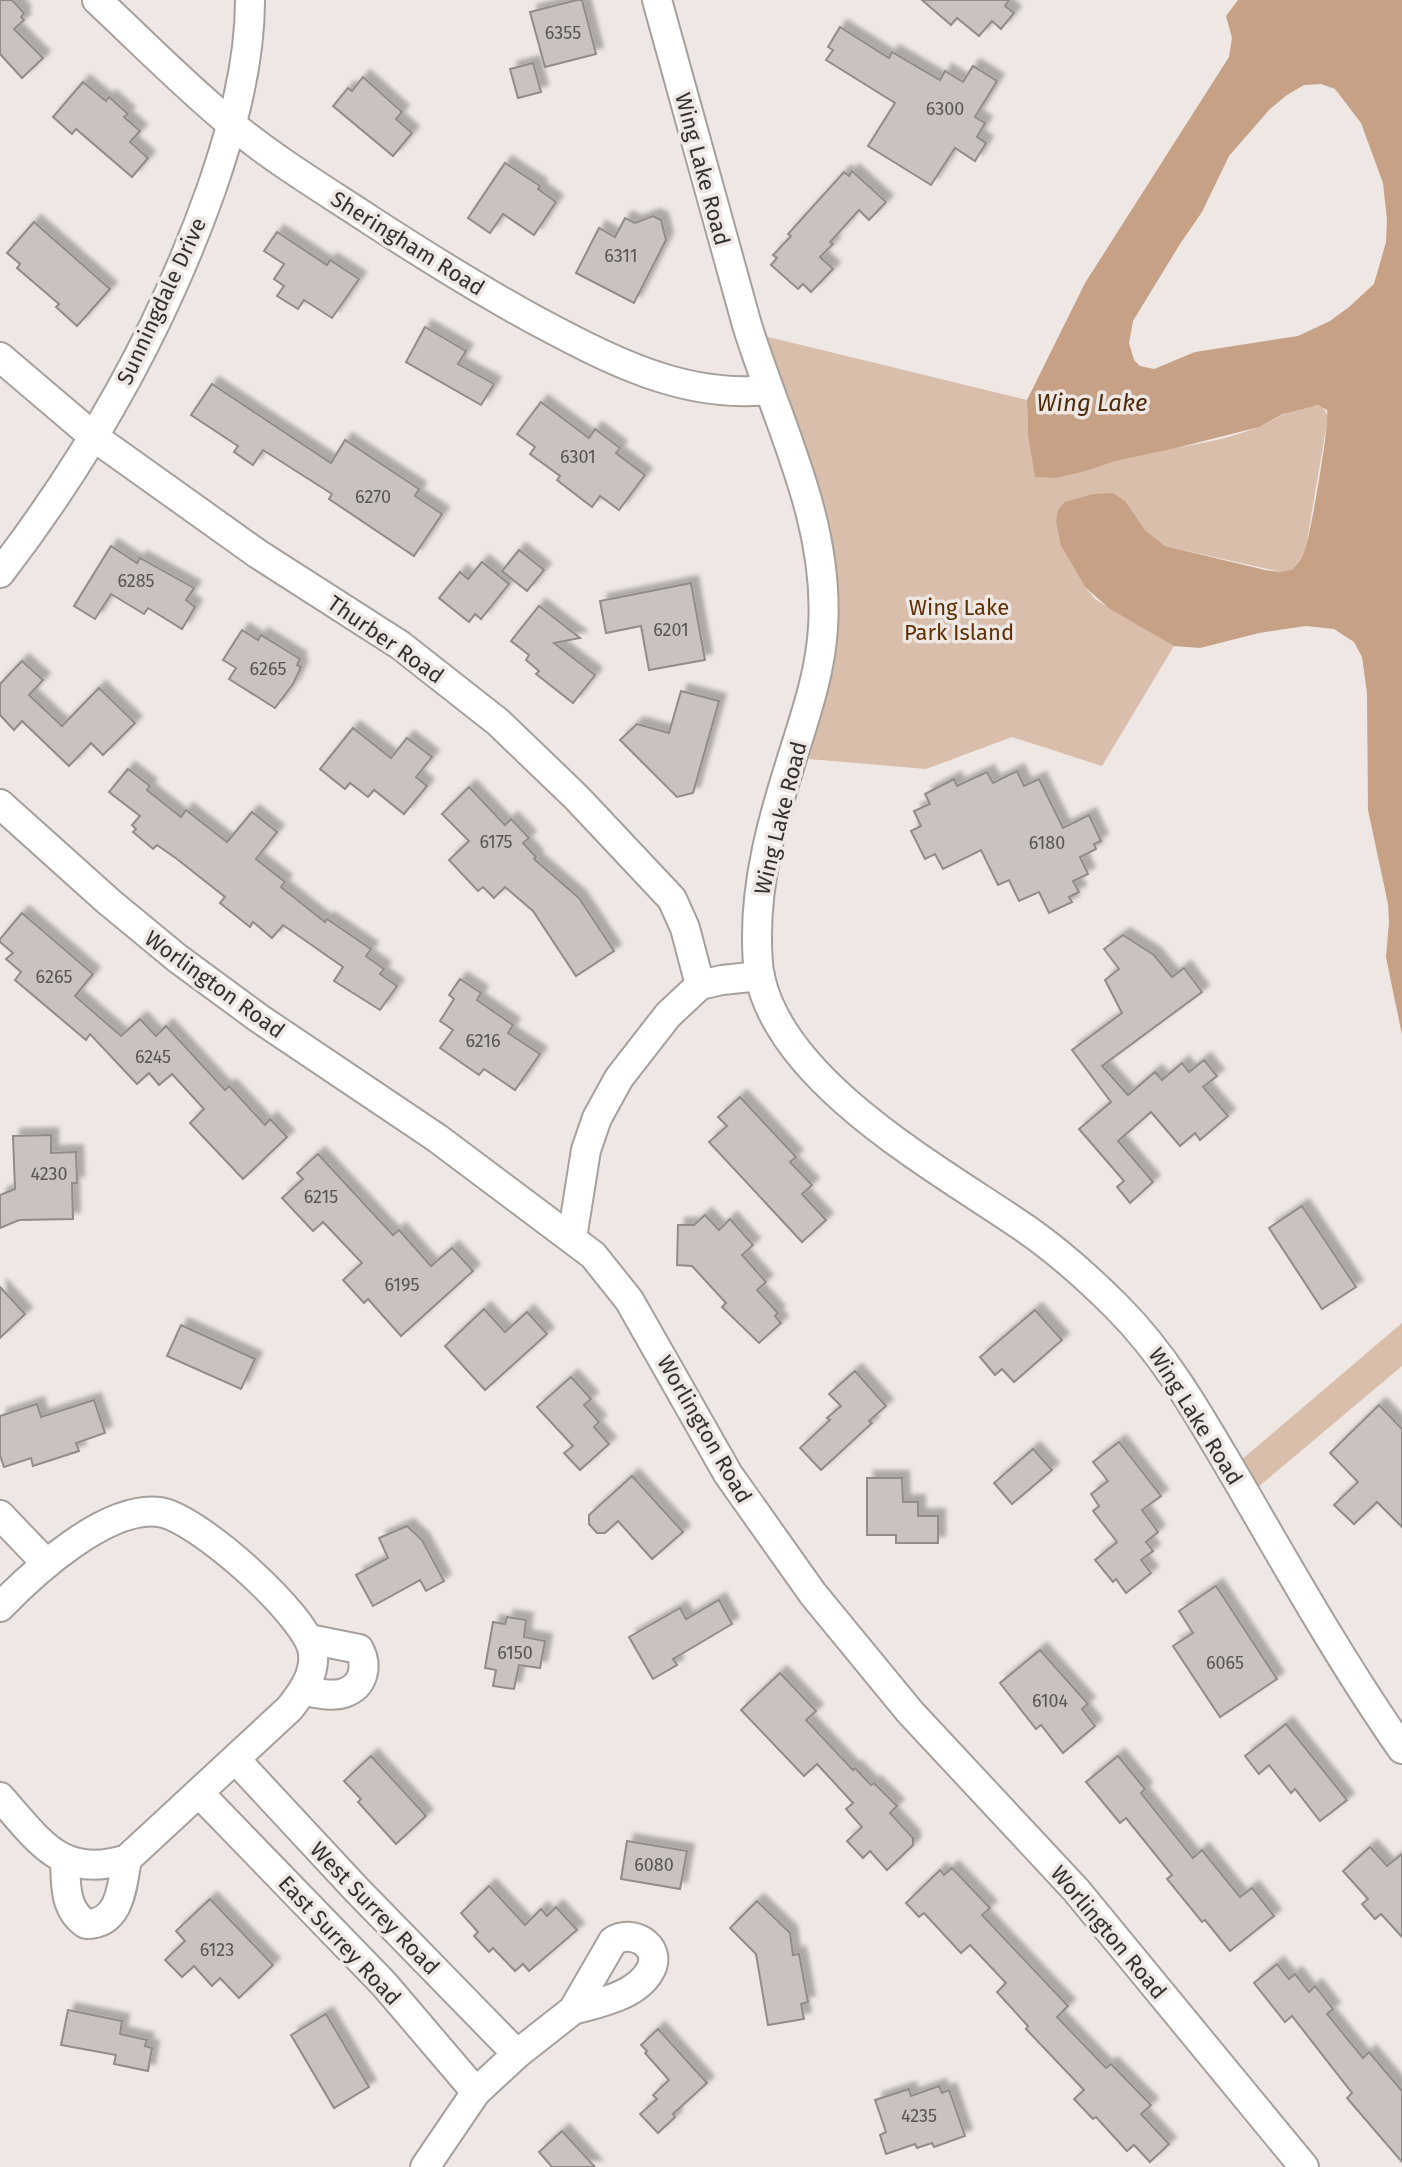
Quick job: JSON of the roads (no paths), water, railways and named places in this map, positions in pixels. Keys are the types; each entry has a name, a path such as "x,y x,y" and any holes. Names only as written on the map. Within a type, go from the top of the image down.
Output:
{"street":[{"name":"Sheringham Road","path":"97,0 232,125 437,264 596,352 642,372 713,391 741,393 768,390"},
{"name":"Sunningdale Drive","path":"0,573 94,437 184,258 232,125 245,71 250,0"},
{"name":"Wing Lake Road","path":"657,0 732,273 768,390 808,499 815,528 824,603 815,684 788,771 761,878 757,919 760,976 768,1002 782,1029 843,1098 894,1139 1058,1254 1117,1307 1149,1341 1188,1394 1305,1596 1402,1749"},
{"name":"Thurber Road","path":"0,357 94,437 258,554 400,645 498,722 577,798 672,899 688,936 700,985"},
{"name":"Worlington Road","path":"0,804 177,958 260,1019 437,1138 593,1255 629,1300 728,1474 813,1594 910,1712 1076,1890 1304,2167"},
{"path":"572,1238 586,1150 607,1097 658,1027 700,985 760,976"},
{"path":"0,1515 17,1585 76,1542 119,1520 148,1512 177,1517 199,1529 236,1560 293,1616 309,1639 313,1664 304,1691 290,1708 127,1859 92,1866 65,1861 0,1797"},
{"path":"304,1691 343,1693 355,1687 362,1677 365,1664 359,1649 309,1639"},
{"name":"West Surrey Road","path":"218,1777 346,1879 517,2054"},
{"name":"East Surrey Road","path":"218,1777 384,1984 476,2092"},
{"path":"65,1861 66,1892 73,1913 86,1924 96,1924 115,1909 127,1859"},
{"path":"425,2167 476,2092 517,2054 573,2010"}],"water":[{"name":"Wing Lake","path":"1238,0 1402,0 1402,1035 1386,957 1388,904 1368,810 1367,693 1362,657 1354,642 1334,629 1306,626 1259,633 1200,648 1174,646 1110,609 1085,587 1061,546 1056,521 1058,510 1065,502 1093,494 1113,493 1126,502 1145,530 1165,546 1265,570 1281,572 1293,569 1304,553 1311,526 1323,457 1327,410 1318,405 1283,414 1259,427 1057,478 1035,477 1028,435 1027,400 1085,283 1229,57 1232,38 1226,16","holes":["1321,84 1335,89 1361,123 1383,183 1386,242 1374,284 1330,321 1298,336 1195,352 1154,369 1140,366 1134,360 1129,343 1133,321 1202,212 1229,156 1270,109 1287,95 1304,85"]}],"park label":[{"name":"Wing Lake Park Island","path":"959,620"}]}
